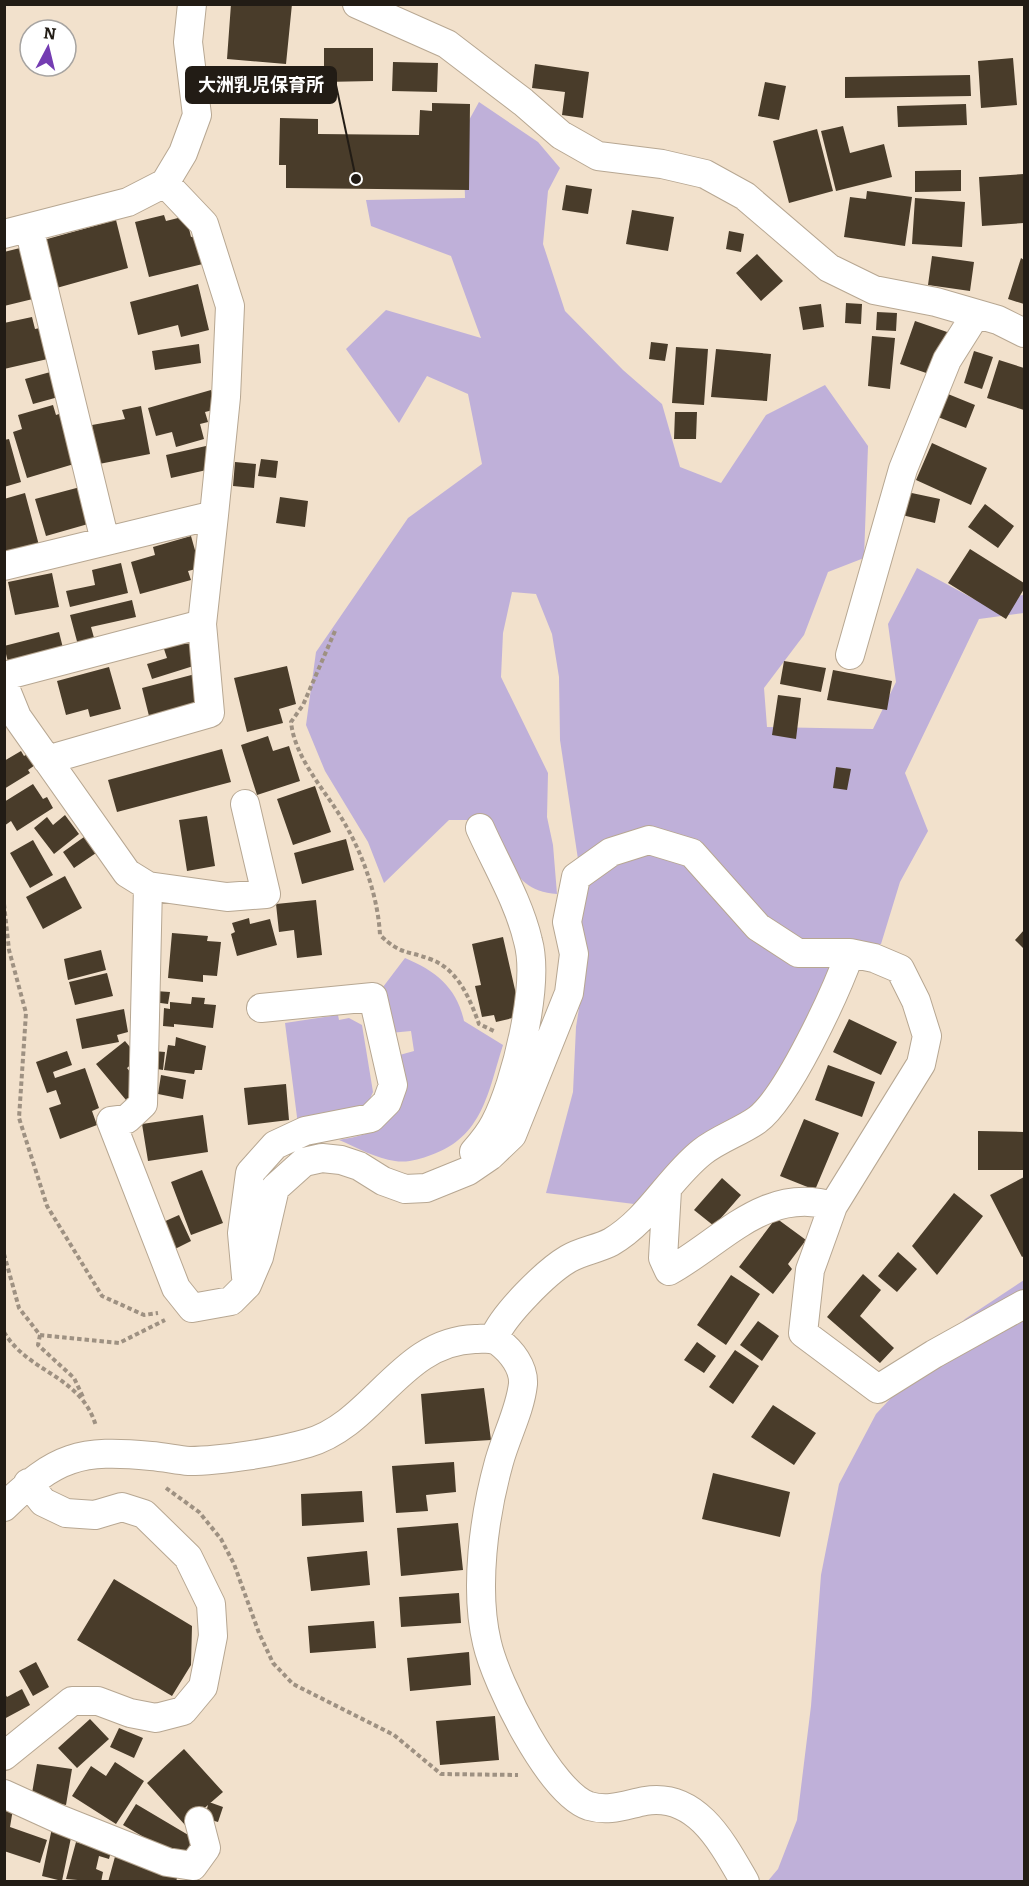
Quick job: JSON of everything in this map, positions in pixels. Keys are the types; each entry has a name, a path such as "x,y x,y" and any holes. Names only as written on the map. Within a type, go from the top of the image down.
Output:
{"street":[{"path":"105,541 17,231 128,202 165,183 183,153 197,115 188,42 192,4"},
{"path":"357,4 447,44 523,102 561,135 598,156 662,164 705,174 745,196 829,268 874,290 936,302 998,320 1024,333"},
{"path":"47,760 210,713 202,624 226,397 230,306 204,224 165,183"},
{"path":"850,655 903,469 947,360 976,314"},
{"path":"4,566 214,515"},
{"path":"4,676 202,624"},
{"path":"4,685 17,717 127,873 148,886 227,897 266,894 245,804"},
{"path":"426,1188 475,1152 495,1124 511,1080 532,976 529,941 480,828"},
{"path":"148,886 143,1104 127,1119 111,1120 176,1288 192,1308 231,1300 247,1285 260,1257 268,1210 275,1188 304,1162 322,1158 341,1160 359,1166 383,1181 405,1189 426,1188 468,1171 490,1156 512,1135 569,993 574,954 567,922 576,877 611,852 649,840 692,853 758,927 798,953 850,953 874,958 900,969 916,1001 927,1036 921,1064 832,1206 810,1270 803,1333 878,1389 933,1354 1024,1304"},
{"path":"494,1338 498,1328 542,1281 568,1259 611,1242 650,1209 702,1152 759,1119 781,1094 837,988 850,953"},
{"path":"247,1285 242,1233 250,1173 275,1145 305,1131 371,1118 387,1102 393,1085 373,997 261,1008"},
{"path":"667,1190 663,1258 669,1271 762,1210 784,1203 814,1200 832,1206"},
{"path":"4,1506 28,1483 55,1464 104,1453 189,1461 307,1443 347,1424 419,1356 457,1340 494,1338 513,1353 523,1380 517,1410 498,1464 484,1542 484,1623 494,1666 508,1699 546,1764 575,1798 588,1805 609,1809 649,1801 681,1804 716,1831 745,1881"},
{"path":"4,1756 72,1701 98,1701 130,1713 156,1718 183,1711 203,1687 213,1636 211,1604 188,1557 144,1514 122,1507 95,1515 66,1513 43,1502 28,1483"},
{"path":"4,1794 59,1819 167,1862 192,1866 206,1848 199,1821"}],"path":[{"path":"335,631 303,705 291,722 293,740 346,825 379,914 380,935 392,946 413,956 430,959 446,969 462,984 479,1024 520,1042"},
{"path":"4,904 9,950 26,1012 19,1118 47,1206 102,1296 144,1315 192,1308"},
{"path":"4,1254 19,1308 40,1335 119,1343 192,1308"},
{"path":"4,1332 29,1358 63,1379 84,1400"},
{"path":"40,1335 38,1345 74,1378 94,1422 104,1453"},
{"path":"158,1484 177,1494 199,1512 221,1539 234,1564 259,1634 273,1663 293,1684 394,1735 441,1774 557,1777"}],"shaded area":[{"path":"479,102 538,142 560,168 548,191 543,244 565,311 623,370 662,404 680,467 721,483 766,415 825,385 868,446 864,558 828,572 804,635 764,688 767,727 873,729 896,682 888,624 917,568 974,599 1024,595 1024,613 979,619 905,773 928,831 900,882 881,944 847,945 781,1073 753,1109 642,1205 546,1193 573,1092 576,1027 581,996 579,917 581,879 560,740 559,677 552,634 536,594 512,592 503,633 501,677 548,773 547,817 553,845 557,894 530,886 513,869 492,820 449,820 384,883 368,842 325,771 306,725 316,652 408,518 482,464 468,394 427,376 399,423 346,349 386,310 481,338 451,256 371,226 366,200 465,198 463,131"},
{"path":"405,958 444,982 456,999 464,1021 503,1045 487,1096 473,1125 448,1147 414,1160 400,1161 388,1160 339,1140 374,1131 385,1124 395,1105 396,1056 414,1051 411,1031 390,1033 383,987"},
{"path":"338,1015 339,1020 349,1018 362,1025 373,1092 367,1106 298,1125 285,1023"},
{"path":"1024,1280 1024,1881 767,1882 778,1869 797,1820 811,1706 821,1575 839,1484 876,1414 965,1319"}],"building":[{"path":"231,4 292,4 286,64 227,59"},
{"path":"324,48 373,48 373,81 324,82"},
{"path":"1013,58 1017,105 981,108 978,61"},
{"path":"393,62 438,63 437,92 392,91"},
{"path":"535,64 589,72 583,118 562,115 565,92 532,88"},
{"path":"970,75 971,96 845,98 845,77"},
{"path":"765,82 786,86 779,120 758,116"},
{"path":"432,103 470,104 469,190 286,188 286,165 279,165 280,118 318,119 318,134 419,135 420,110 432,111"},
{"path":"966,104 967,125 898,127 897,106"},
{"path":"843,126 850,153 884,144 892,177 836,191 821,131"},
{"path":"817,129 833,191 789,203 773,141"},
{"path":"961,170 961,191 915,192 915,171"},
{"path":"1024,174 1024,223 982,226 979,177"},
{"path":"566,185 592,189 588,214 562,210"},
{"path":"867,191 912,197 905,246 844,237 850,197 866,199"},
{"path":"915,198 965,202 962,247 912,244"},
{"path":"632,210 674,217 668,251 626,244"},
{"path":"164,215 166,221 186,216 191,237 200,235 207,263 149,277 135,222"},
{"path":"116,220 128,268 53,289 40,241"},
{"path":"729,231 744,234 741,252 726,249"},
{"path":"24,247 37,298 4,306 4,252"},
{"path":"757,254 783,281 761,301 736,273"},
{"path":"932,256 974,262 970,291 928,285"},
{"path":"1021,258 1024,260 1024,304 1008,299"},
{"path":"198,284 209,330 181,337 178,325 138,335 130,302"},
{"path":"846,303 862,304 861,324 845,323"},
{"path":"821,304 824,327 803,330 799,307"},
{"path":"877,312 897,313 896,331 876,330"},
{"path":"32,317 35,329 45,327 52,358 4,369 4,323"},
{"path":"915,321 950,333 935,376 900,364"},
{"path":"872,336 895,338 890,389 868,386"},
{"path":"651,342 668,344 665,361 649,359"},
{"path":"199,344 201,363 155,370 152,351"},
{"path":"676,347 708,349 704,405 672,403"},
{"path":"716,349 771,354 767,401 711,397"},
{"path":"974,351 993,357 982,389 964,383"},
{"path":"999,360 1024,368 1024,410 987,398"},
{"path":"54,371 62,396 33,404 25,379"},
{"path":"211,390 217,409 205,412 208,422 200,424 204,439 176,447 172,432 156,436 148,408"},
{"path":"948,394 975,405 966,428 938,417"},
{"path":"53,405 56,415 65,412 74,464 27,478 13,432 22,429 18,415"},
{"path":"141,406 150,454 99,464 92,425 125,419 122,410"},
{"path":"675,412 697,412 696,439 674,439"},
{"path":"9,439 21,482 4,487 4,440"},
{"path":"932,443 987,468 971,505 916,480"},
{"path":"206,446 211,469 171,478 166,455"},
{"path":"261,459 278,461 276,478 258,476"},
{"path":"235,462 256,464 254,488 233,486"},
{"path":"84,486 95,522 46,536 35,499"},
{"path":"907,492 940,499 935,523 902,515"},
{"path":"25,493 40,549 4,558 4,499"},
{"path":"280,497 308,501 305,527 276,523"},
{"path":"985,504 1014,526 998,548 968,527"},
{"path":"191,536 200,568 188,571 191,580 140,594 131,562 155,555 153,547"},
{"path":"970,549 1024,583 1024,589 1006,619 948,583"},
{"path":"121,563 128,593 70,607 66,591 95,585 92,570"},
{"path":"52,573 59,607 15,615 8,582"},
{"path":"132,600 136,617 91,627 96,645 79,649 70,615"},
{"path":"192,629 203,663 152,679 147,664 167,658 161,640"},
{"path":"59,632 64,652 9,666 4,646"},
{"path":"784,661 826,668 821,692 780,684"},
{"path":"287,666 296,704 279,709 283,723 247,732 234,678"},
{"path":"109,667 121,709 90,717 88,709 66,715 57,681"},
{"path":"833,670 892,681 887,710 827,700"},
{"path":"199,673 209,712 149,716 142,688"},
{"path":"778,695 801,698 796,739 772,735"},
{"path":"268,736 273,751 289,746 300,781 257,795 241,745"},
{"path":"222,749 231,782 117,812 108,780"},
{"path":"21,751 24,756 31,752 38,763 28,770 30,773 4,789 4,761"},
{"path":"836,767 851,769 847,790 833,788"},
{"path":"33,784 43,799 47,797 53,808 17,831 11,821 4,826 4,802"},
{"path":"315,786 331,832 293,845 277,799"},
{"path":"65,815 79,834 54,854 34,828 47,817 53,825"},
{"path":"207,816 215,866 187,871 179,820"},
{"path":"84,837 96,853 74,868 63,852"},
{"path":"346,839 354,870 302,884 294,853"},
{"path":"33,840 53,875 30,888 10,853"},
{"path":"65,876 82,908 43,929 26,897"},
{"path":"316,900 322,955 297,958 294,930 279,932 276,904"},
{"path":"249,918 250,924 270,919 277,945 237,956 231,934 235,932 232,923"},
{"path":"1024,930 1024,949 1015,940"},
{"path":"172,933 208,936 207,941 221,942 217,976 203,975 203,982 168,978"},
{"path":"503,937 521,1016 496,1022 494,1015 482,1017 475,986 481,985 472,944"},
{"path":"101,950 106,970 68,980 64,959"},
{"path":"107,973 113,996 75,1005 69,982"},
{"path":"155,991 170,992 168,1004 153,1002"},
{"path":"192,997 205,998 204,1004 216,1005 213,1028 174,1024 174,1027 163,1026 164,1008 170,1009 170,1002 191,1004"},
{"path":"124,1009 128,1032 117,1035 119,1042 82,1049 76,1019"},
{"path":"849,1019 897,1042 881,1075 833,1052"},
{"path":"176,1037 206,1046 202,1070 195,1070 194,1074 164,1070 168,1045 175,1046"},
{"path":"125,1041 139,1058 127,1068 142,1087 126,1100 96,1064"},
{"path":"67,1051 72,1065 53,1072 55,1078 85,1068 99,1108 92,1111 97,1125 60,1139 49,1108 61,1104 56,1090 47,1093 36,1062"},
{"path":"153,1051 165,1052 163,1070 151,1068"},
{"path":"828,1065 875,1082 862,1117 815,1100"},
{"path":"161,1075 186,1080 183,1099 158,1094"},
{"path":"286,1084 289,1120 248,1125 244,1088"},
{"path":"203,1115 208,1152 148,1161 142,1124"},
{"path":"804,1119 839,1133 815,1190 780,1176"},
{"path":"978,1131 1024,1132 1024,1170 978,1170"},
{"path":"202,1170 223,1223 191,1235 171,1182"},
{"path":"1024,1177 1024,1256 1022,1257 990,1195"},
{"path":"722,1178 741,1195 714,1226 694,1210"},
{"path":"954,1193 983,1216 937,1275 912,1246"},
{"path":"179,1215 191,1241 173,1250 161,1223"},
{"path":"776,1218 806,1240 788,1264 792,1269 773,1294 739,1267"},
{"path":"898,1252 917,1269 897,1292 878,1276"},
{"path":"863,1274 881,1290 860,1316 894,1348 880,1363 827,1317"},
{"path":"731,1275 760,1294 726,1345 697,1325"},
{"path":"758,1321 779,1336 762,1361 740,1345"},
{"path":"697,1342 716,1356 704,1373 684,1360"},
{"path":"735,1350 759,1366 733,1404 709,1387"},
{"path":"484,1388 491,1440 425,1444 421,1394"},
{"path":"773,1405 816,1433 794,1465 751,1437"},
{"path":"454,1462 456,1492 426,1495 428,1511 396,1513 392,1466"},
{"path":"713,1473 790,1492 780,1537 702,1519"},
{"path":"362,1491 364,1522 302,1526 301,1494"},
{"path":"458,1523 463,1570 401,1576 397,1528"},
{"path":"367,1551 370,1585 311,1591 307,1557"},
{"path":"114,1579 192,1626 191,1665 172,1696 77,1640"},
{"path":"459,1593 461,1623 401,1627 399,1597"},
{"path":"374,1621 376,1648 310,1653 308,1626"},
{"path":"469,1652 471,1685 410,1691 407,1658"},
{"path":"36,1662 49,1687 33,1696 19,1671"},
{"path":"22,1689 30,1705 4,1719 4,1692 7,1697"},
{"path":"495,1716 499,1760 440,1765 436,1721"},
{"path":"90,1719 109,1739 77,1768 58,1748"},
{"path":"119,1728 143,1738 134,1758 110,1747"},
{"path":"184,1749 223,1792 185,1825 147,1783"},
{"path":"115,1762 144,1781 116,1824 72,1796 91,1766 106,1776"},
{"path":"37,1764 72,1769 66,1805 31,1799"},
{"path":"209,1802 223,1807 218,1822 204,1818"},
{"path":"136,1804 195,1839 183,1860 123,1825"},
{"path":"4,1807 13,1809 10,1827 47,1840 40,1863 4,1851"},
{"path":"53,1823 73,1828 62,1881 42,1876"},
{"path":"76,1842 96,1848 113,1845 109,1859 99,1856 96,1869 103,1872 101,1882 66,1879"},
{"path":"116,1853 179,1870 176,1882 108,1882"}],"place":[{"name":"大洲乳児保育所","path":"356,179"}]}
